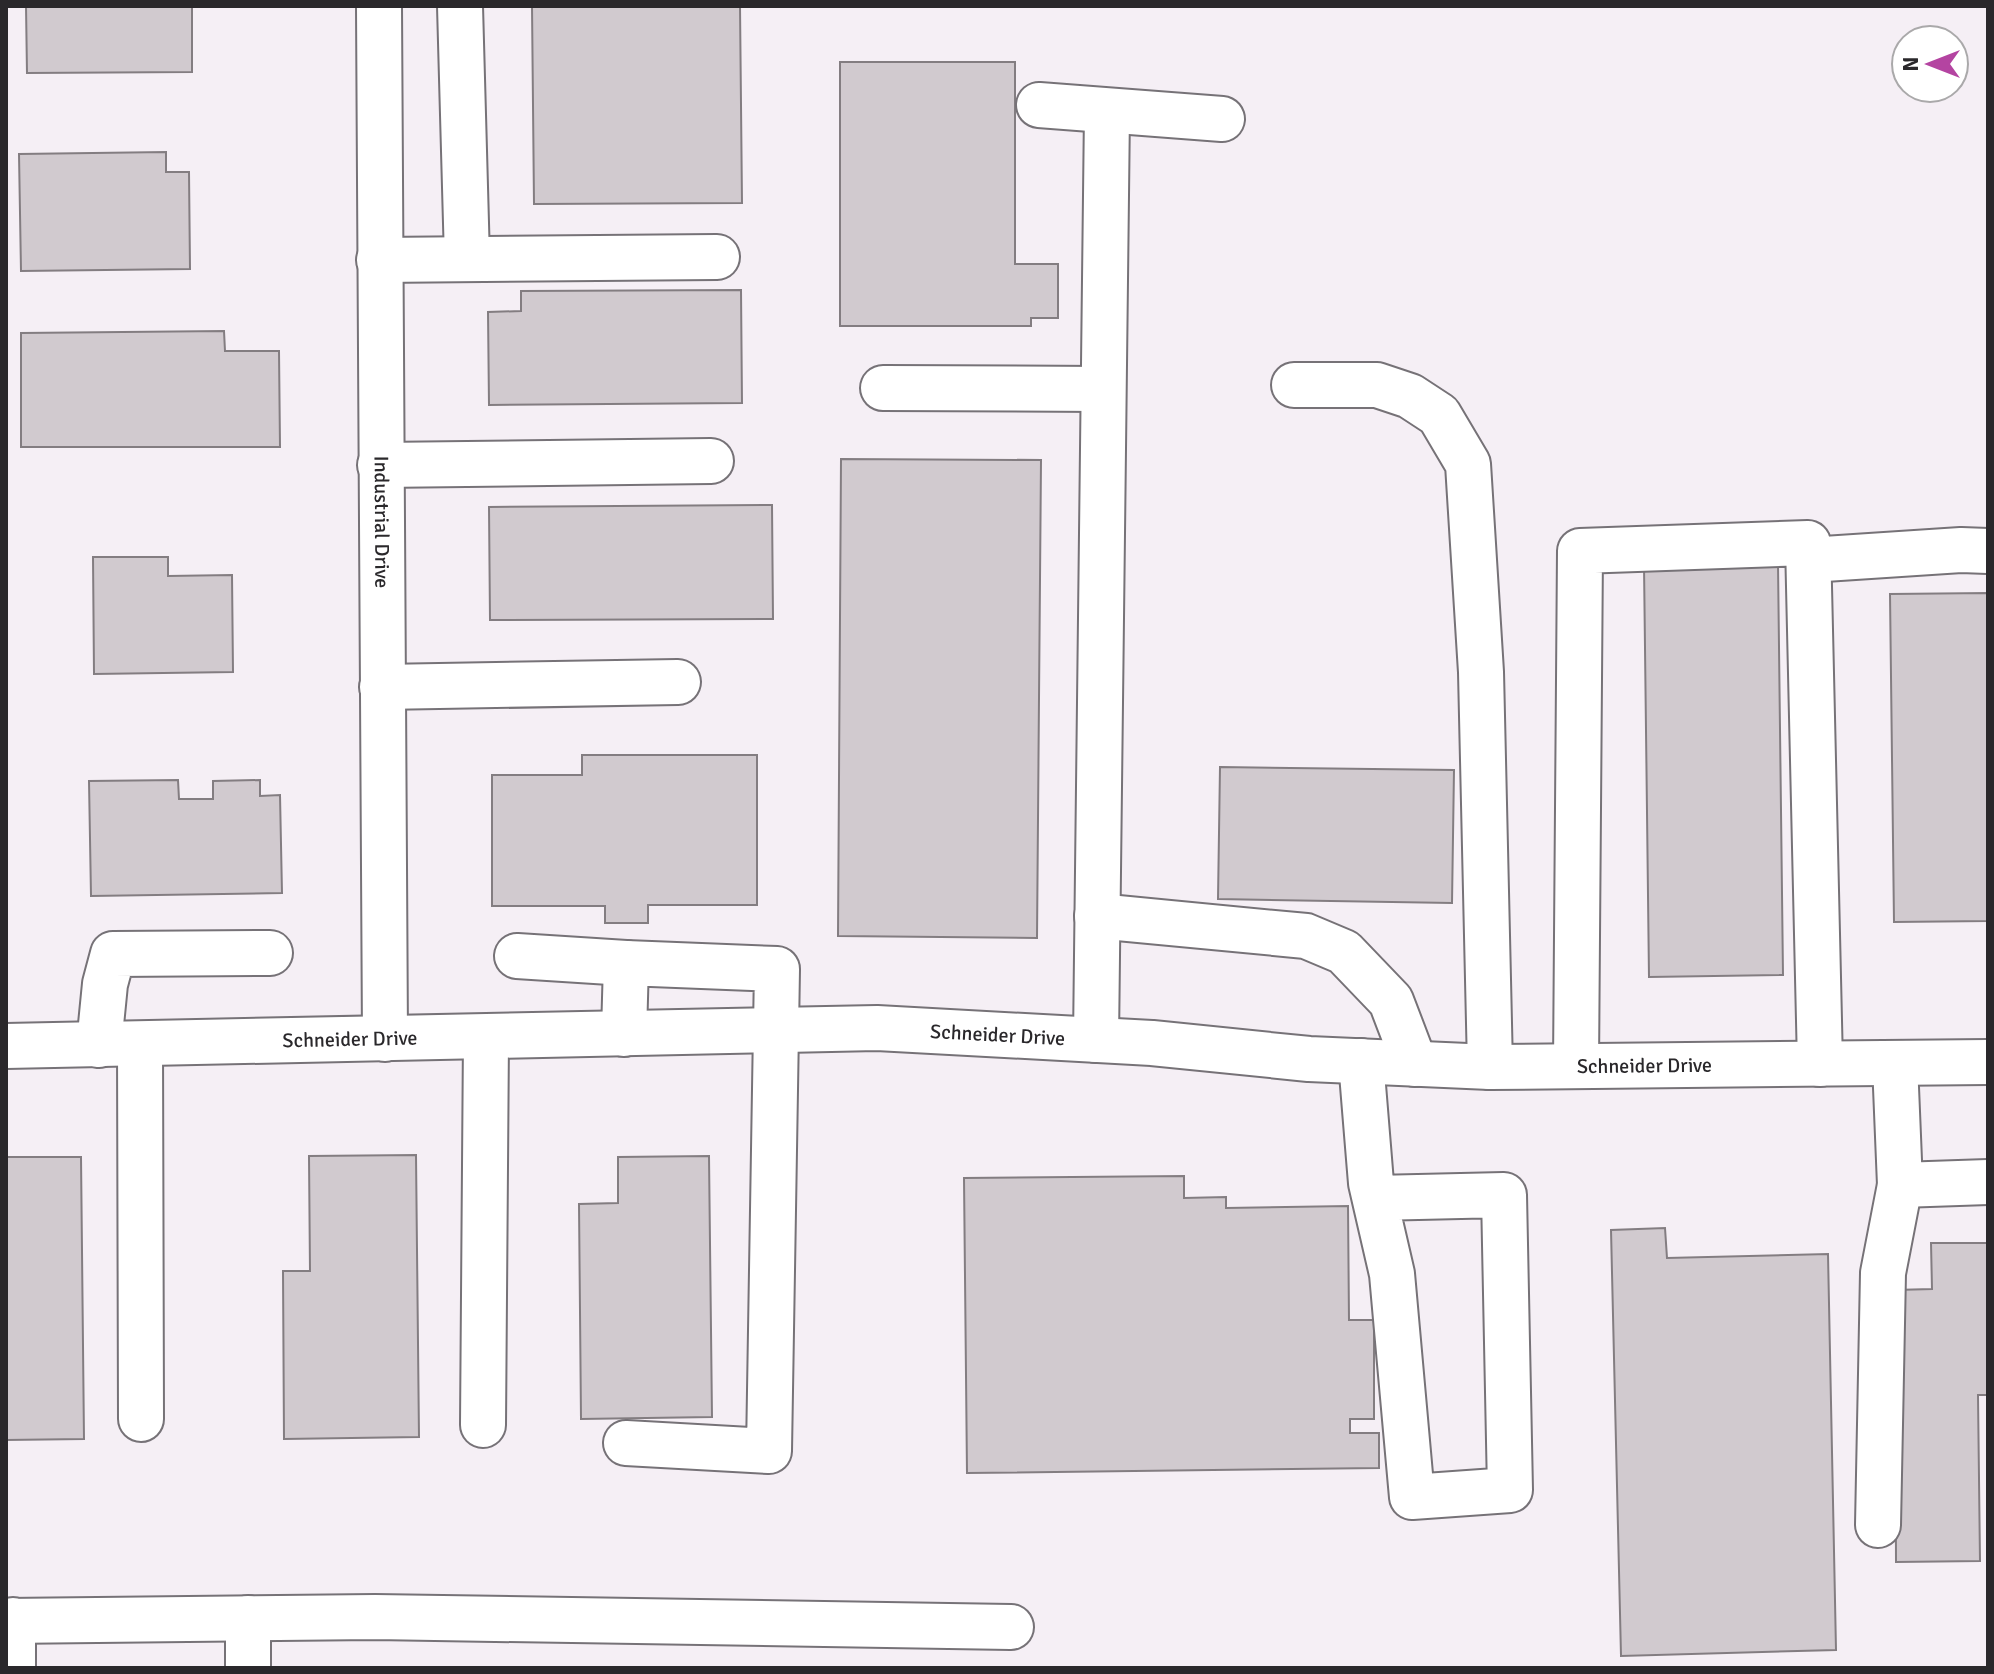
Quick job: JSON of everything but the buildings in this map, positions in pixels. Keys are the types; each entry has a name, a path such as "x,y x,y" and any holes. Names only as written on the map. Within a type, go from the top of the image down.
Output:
{"lane":[{"name":"Industrial Drive","path":"379,6 385,1039"},
{"path":"460,6 467,259"},
{"path":"1039,105 1222,119"},
{"path":"1096,1040 1107,111"},
{"path":"379,260 717,257"},
{"path":"1294,385 1377,385 1410,396 1439,415 1468,464 1481,672 1490,1067"},
{"path":"883,388 1102,389"},
{"path":"380,465 711,461"},
{"path":"1576,1066 1580,551 1808,543 1820,1064"},
{"path":"1809,560 1988,551"},
{"path":"382,687 678,682"},
{"path":"1097,916 1306,936 1344,952 1391,1001 1415,1064"},
{"path":"141,1419 120,1044 105,984 113,954 270,953"},
{"path":"517,956 777,969 769,1451 626,1443"},
{"path":"624,1034 626,963"},
{"name":"Schneider Drive","path":"6,1046 877,1028 1490,1067 1988,1062"},
{"path":"483,1425 486,1037"},
{"path":"1361,1061 1375,1198 1392,1274 1412,1497 1510,1490 1504,1195 1375,1198"},
{"path":"1878,1525 1883,1273 1900,1185 1895,1063"},
{"path":"1900,1185 1988,1182"},
{"path":"248,1618 248,1668"},
{"path":"13,1668 10,1620 248,1618 1011,1627"}]}
